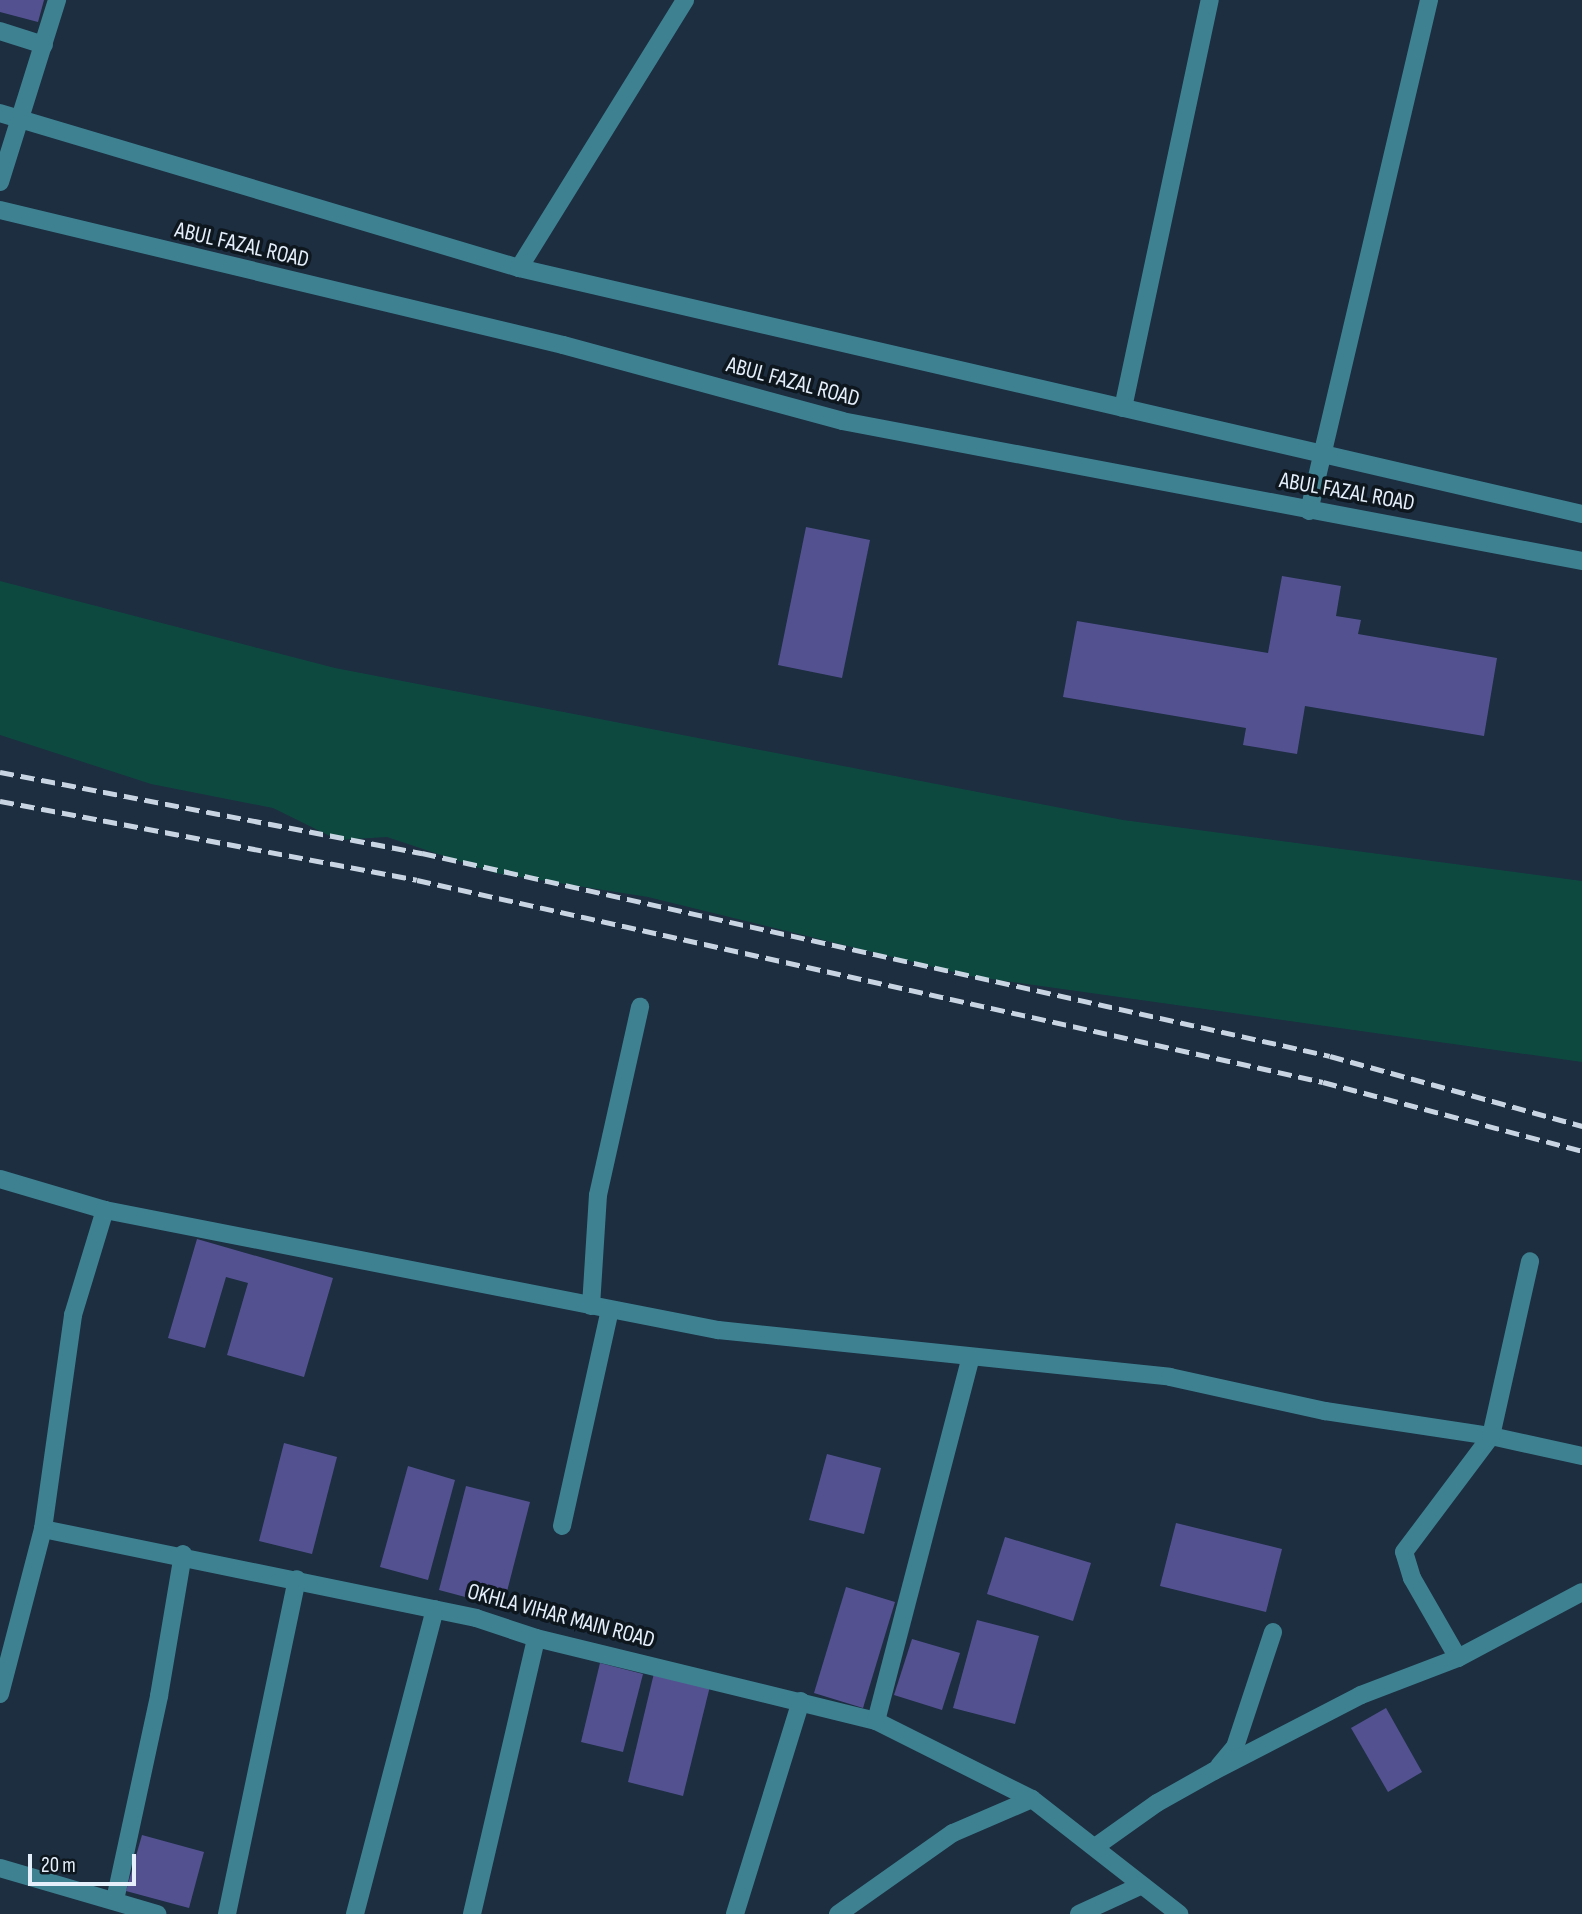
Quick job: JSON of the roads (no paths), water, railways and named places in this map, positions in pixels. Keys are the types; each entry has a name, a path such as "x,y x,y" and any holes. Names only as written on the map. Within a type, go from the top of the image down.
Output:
{"street":[{"path":"0,182 23,119 57,0"},
{"path":"519,268 685,0"},
{"path":"1123,408 1210,0"},
{"path":"1309,511 1429,0"},
{"path":"0,31 44,45"},
{"path":"0,113 519,268 1582,513"},
{"name":"ABUL FAZAL ROAD","path":"0,210 48,225 563,345 842,421 1582,561"},
{"path":"591,1307 598,1195 640,1007"},
{"path":"0,1179 105,1210 718,1330 1170,1377 1325,1411 1491,1436 1582,1456"},
{"path":"0,1694 43,1529 73,1315 105,1210"},
{"path":"1458,1658 1412,1578 1404,1552 1491,1436 1530,1261"},
{"path":"562,1526 610,1310"},
{"path":"876,1721 971,1357"},
{"name":"OKHLA VIHAR MAIN ROAD","path":"43,1529 183,1554 435,1609 536,1638 876,1721 1032,1798 1140,1886 1179,1914"},
{"path":"115,1900 159,1696 183,1554"},
{"path":"227,1914 297,1579"},
{"path":"1095,1847 1157,1803 1214,1771 1361,1696 1458,1658 1582,1592"},
{"path":"355,1914 435,1609"},
{"path":"1214,1771 1235,1747 1273,1632"},
{"path":"472,1914 536,1638"},
{"path":"735,1914 800,1701"},
{"path":"838,1914 943,1839 1032,1798"},
{"path":"0,1868 157,1914"},
{"path":"1079,1914 1140,1886"}],"railway":[{"path":"0,772 422,853 1330,1056 1582,1126"},
{"path":"0,801 417,880 1323,1082 1582,1151"}]}
